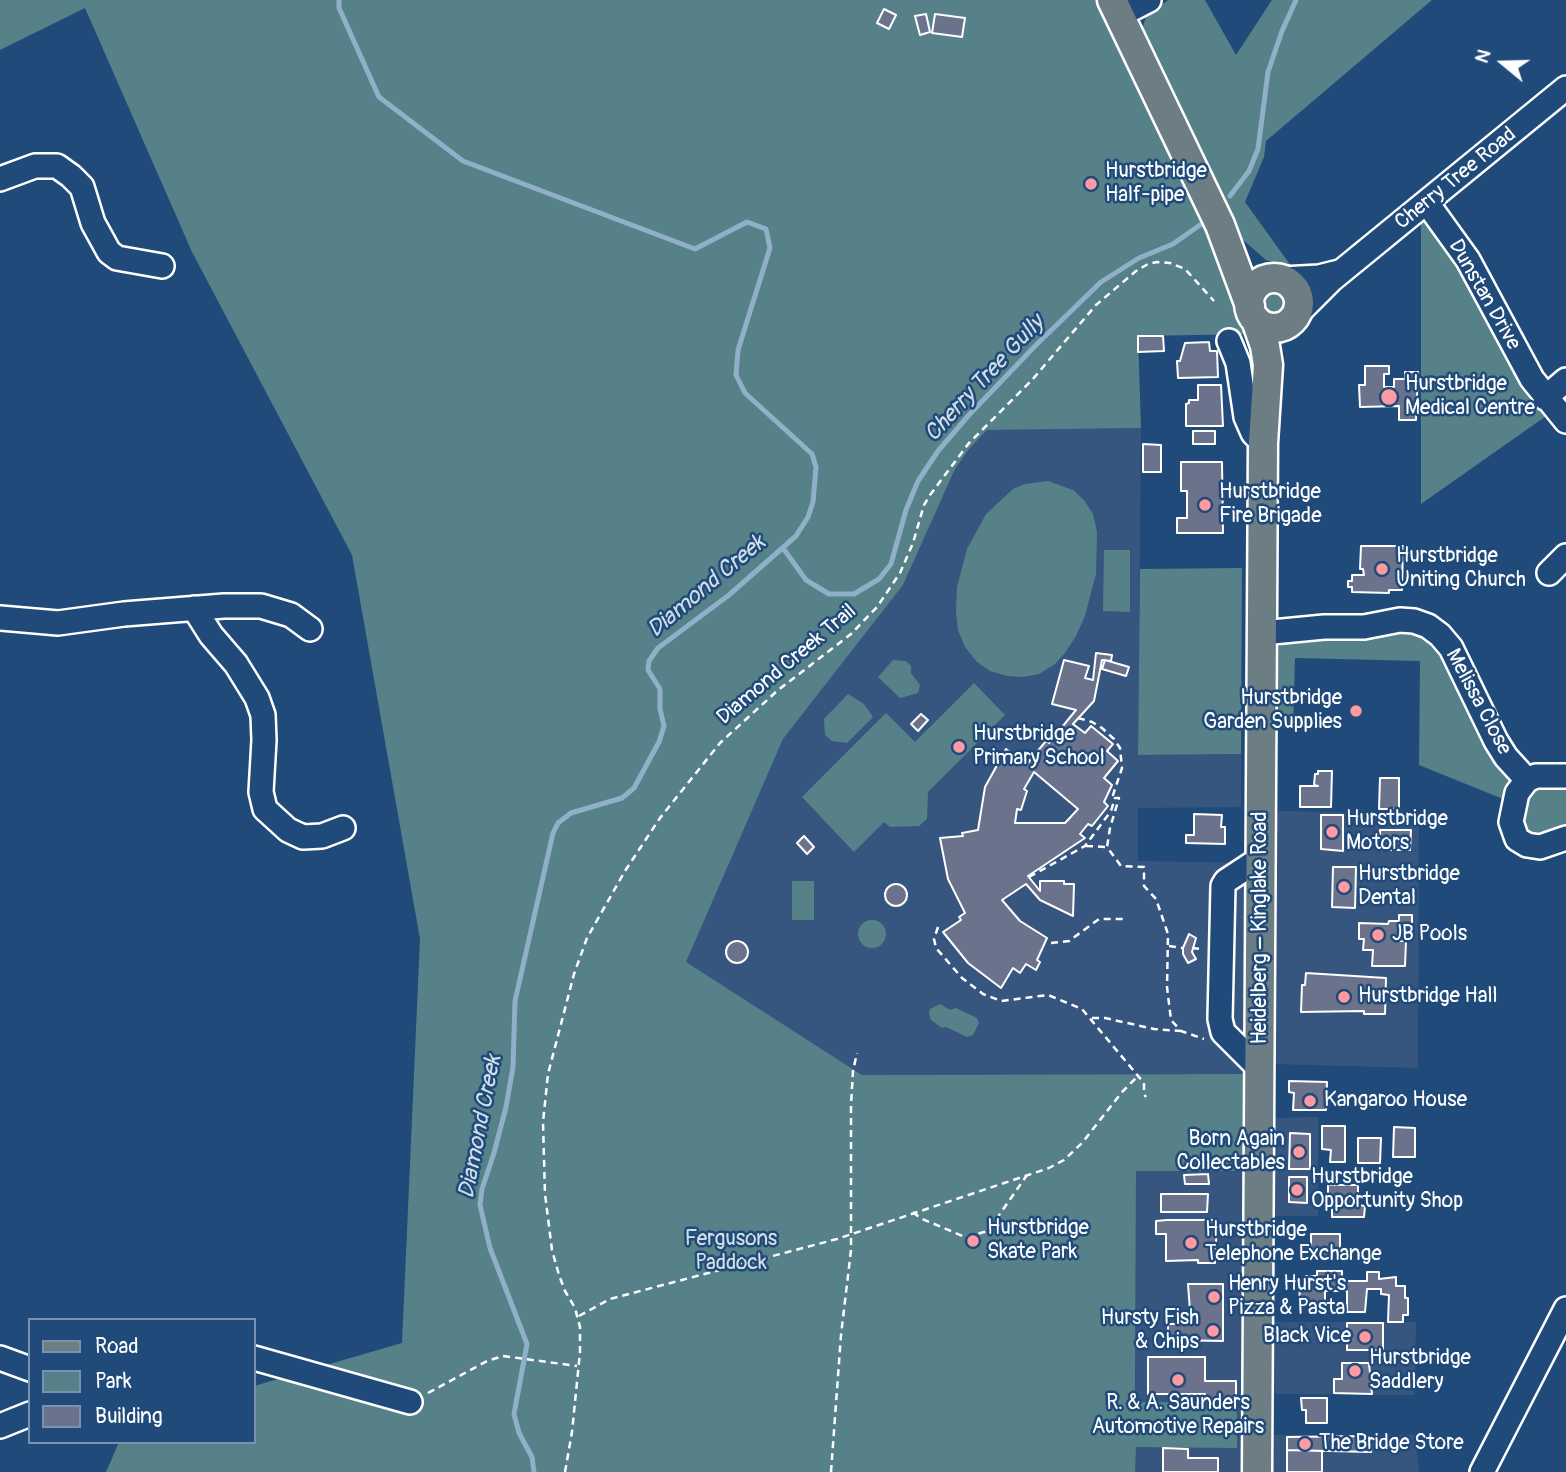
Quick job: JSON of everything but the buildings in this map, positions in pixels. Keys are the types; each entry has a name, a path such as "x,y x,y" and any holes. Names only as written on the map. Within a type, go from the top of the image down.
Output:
{"main road":[{"name":"Heidelberg – Kinglake Road","path":"1116,8 1220,225 1265,346 1257,1472"},
{"name":"Heidelberg – Kinglake Road","path":"1220,225 1242,252 1280,278"},
{"path":"1280,278 1294,287 1298,294 1299,308 1290,323 1276,328 1262,324 1253,313 1252,291 1263,280 1280,278"},
{"name":"Heidelberg – Kinglake Road","path":"1266,384 1296,316"}],"street":[{"path":"1116,8 1149,0"},
{"name":"Cherry Tree Road","path":"1296,316 1317,293 1566,88"},
{"path":"0,179 35,166 57,166 82,187 93,223 109,252 117,258 162,266"},
{"name":"Dunstan Drive","path":"1427,203 1468,260 1545,398 1566,421"},
{"name":"Cherry Tree Road","path":"1280,278 1320,277 1345,270"},
{"path":"1229,341 1238,363 1246,417 1253,433 1263,443"},
{"path":"1545,398 1566,380"},
{"path":"1549,573 1566,556"},
{"path":"0,618 58,623 194,608 261,606 291,615 310,629"},
{"path":"194,608 211,635 236,664 257,698 263,715 261,792 265,809 288,830 303,837 321,836 343,828"},
{"name":"Melissa Close","path":"1262,633 1324,627 1364,627 1400,620 1429,626 1451,648 1500,749 1527,780"},
{"path":"1566,776 1536,776 1527,780 1517,793 1512,816 1512,829 1517,839 1534,847 1566,838"},
{"path":"1260,1069 1226,1035 1221,1028 1220,1019 1222,888 1226,881 1261,858"},
{"path":"1482,1472 1566,1309"},
{"path":"0,1358 28,1368"},
{"path":"256,1359 410,1402"},
{"path":"0,1426 28,1415"}],"path":[{"name":"Diamond Creek Trail","path":"565,1472 572,1432 580,1339 578,1317 559,1275 549,1229 543,1148 545,1096 550,1064 577,961 587,938 625,871 660,818 720,743 777,691 851,635 877,607 900,573 930,495 969,443 1032,380 1096,305 1136,271 1157,262 1170,263 1185,269 1214,301"},
{"path":"1029,877 1085,846 1111,811 1115,800 1113,794 1120,781 1122,768 1120,748 1102,728 1078,718"},
{"path":"1115,800 1118,797 1120,799 1107,847 1121,866 1144,867 1144,886 1154,894 1165,919 1169,1011 1181,1031"},
{"path":"1085,846 1107,847"},
{"path":"1051,943 1069,941 1099,919 1127,919"},
{"path":"938,927 934,939 936,948 962,978 984,994 1001,1001 1039,995 1053,996 1077,1006 1091,1018 1144,1083 1146,1097"},
{"path":"1168,946 1183,948"},
{"path":"1091,1018 1181,1031 1202,1039 1226,1035"},
{"path":"831,1472 852,1233 852,1093 857,1053"},
{"path":"578,1317 610,1299 852,1233 1049,1168 1071,1154 1138,1076"},
{"path":"913,1212 965,1237 988,1231 1027,1175"},
{"path":"410,1402 487,1361 503,1356 579,1366"}],"shaded area":[{"name":"Hurstbridge Primary School","path":"1141,428 1138,755 1241,754 1241,807 1138,808 1138,861 1249,863 1247,1074 862,1075 685,962 783,739 903,585 955,469 969,449 987,430"},
{"path":"1274,811 1419,813 1418,1068 1273,1064"},
{"path":"1318,1117 1318,1216 1272,1216 1273,1118"},
{"path":"1136,1170 1246,1171 1245,1472 1135,1472"},
{"path":"1271,1322 1416,1322 1415,1395 1271,1394"},
{"path":"1271,1435 1415,1435 1419,1472 1270,1472"}],"green space":[{"name":"Fergusons Paddock","path":"0,0 1100,0 1255,334 1138,336 1141,428 987,430 969,449 955,469 903,585 783,739 686,962 862,1075 1247,1074 1246,1171 1136,1171 1135,1402 1237,1403 1237,1448 1136,1447 1135,1472 106,1472 118,1444 256,1444 256,1385 402,1343 420,939 352,555 192,252 85,8 0,50"},
{"path":"1168,0 1205,0 1236,55 1272,0 1432,0 1266,141 1264,157 1245,202 1294,270 1266,260 1243,240 1141,33 1146,17"},
{"path":"1424,217 1449,242 1549,414 1421,504 1421,218"},
{"path":"1275,288 1285,292 1289,302 1285,312 1275,316 1265,312 1261,302 1265,292"},
{"path":"1048,481 1073,490 1093,514 1097,532 1096,574 1085,616 1065,653 1055,664 1039,674 1007,676 990,671 977,662 965,647 958,630 957,587 967,549 986,514 1013,489 1025,484"},
{"path":"1104,550 1130,550 1130,612 1103,611"},
{"path":"1242,568 1241,754 1138,755 1140,569"},
{"path":"1405,627 1432,637 1513,778 1508,801 1419,765 1420,661 1295,658 1293,729 1276,727 1275,655 1277,648 1283,643 1300,637"},
{"path":"893,660 906,661 911,666 911,673 920,685 918,693 900,698 878,677"},
{"path":"974,683 1005,715 928,792 927,819 919,826 890,827 884,822 854,852 802,797 886,713 915,742"},
{"path":"848,694 864,704 873,717 847,743 832,741 825,735 824,719"},
{"path":"1566,782 1566,831 1542,839 1518,828 1531,787"},
{"path":"792,881 814,881 814,920 792,920"},
{"path":"872,920 882,924 886,934 882,944 872,948 862,944 858,934 862,924"},
{"path":"940,1004 977,1018 979,1023 973,1035 967,1037 946,1027 942,1028 931,1020 930,1009"}],"waterway":[{"name":"Diamond Creek","path":"339,0 339,8 379,97 463,161 695,249 747,222 766,229 770,248 738,350 736,375 745,393 812,454 816,467 813,502 808,517 796,536 729,595 658,648 649,661 648,670 660,689 660,709 664,726 659,742 634,788 622,798 571,813 558,823 553,833 515,1001 513,1067 506,1107 482,1189 480,1205 490,1248 527,1344 514,1414 519,1433 532,1457 534,1472"},
{"name":"Cherry Tree Gully","path":"1230,196 1249,171 1258,149 1268,72 1296,0"},
{"name":"Cherry Tree Gully","path":"783,548 806,580 829,594 854,594 879,579 891,564 906,510 918,481 938,451 968,416 1101,282 1139,258 1173,244 1200,225"}],"place":[{"name":"Hurstbridge Half-pipe","path":"1091,184"},
{"name":"Hurstbridge Medical Centre","path":"1389,397"},
{"name":"Hurstbridge Fire Brigade","path":"1205,505"},
{"name":"Hurstbridge Uniting Church","path":"1382,569"},
{"name":"Hurstbridge Garden Supplies","path":"1356,711"},
{"name":"Hurstbridge Primary School","path":"959,747"},
{"name":"Hurstbridge Motors","path":"1332,832"},
{"name":"Hurstbridge Dental","path":"1344,887"},
{"name":"JB Pools","path":"1378,935"},
{"name":"Hurstbridge Hall","path":"1344,997"},
{"name":"Kangaroo House","path":"1310,1101"},
{"name":"Born Again Collectables","path":"1299,1152"},
{"name":"Hurstbridge Opportunity Shop","path":"1297,1190"},
{"name":"Hurstbridge Skate Park","path":"973,1241"},
{"name":"Hurstbridge Telephone Exchange","path":"1191,1243"},
{"name":"Henry Hurst's Pizza & Pasta","path":"1214,1297"},
{"name":"Hursty Fish & Chips","path":"1213,1331"},
{"name":"Black Vice","path":"1365,1337"},
{"name":"Hurstbridge Saddlery","path":"1355,1371"},
{"name":"R. & A. Saunders Automotive Repairs","path":"1178,1380"},
{"name":"The Bridge Store","path":"1305,1444"}]}
